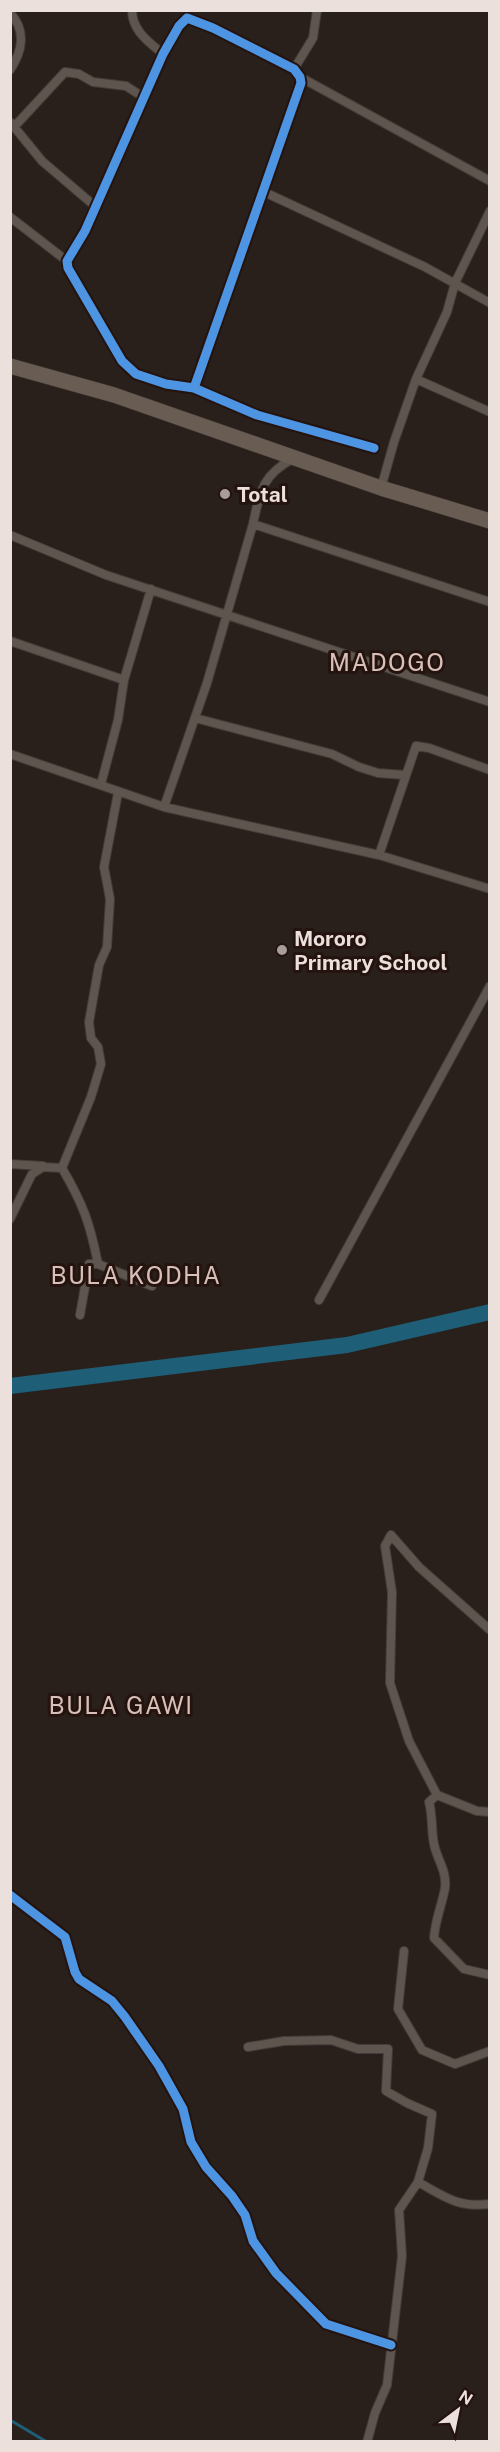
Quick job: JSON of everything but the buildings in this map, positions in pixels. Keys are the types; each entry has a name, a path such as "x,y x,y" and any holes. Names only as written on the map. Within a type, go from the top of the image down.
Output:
{"highway":[{"path":"10,366 114,394 381,488 489,521"}],"street":[{"path":"132,10 134,24 140,34 163,54"},
{"path":"294,69 313,38 317,10"},
{"path":"10,13 17,20 21,32 20,55 10,70"},
{"path":"374,448 257,415 194,388 154,381 136,374 122,361 68,268 67,261 86,231 163,54 179,26 187,18 213,28 294,69 300,77 489,181"},
{"path":"96,207 42,161 12,125 65,72 70,71 104,84 126,86 143,97"},
{"path":"194,388 301,83 300,77"},
{"path":"262,191 455,283 489,303"},
{"path":"381,488 416,379 447,312 455,283 489,211"},
{"path":"10,217 67,261"},
{"path":"416,379 489,412"},
{"path":"164,807 227,615 261,491 268,477 277,467 294,458"},
{"path":"253,524 489,602"},
{"path":"10,535 106,575 489,702"},
{"path":"101,784 118,720 124,680 151,589"},
{"path":"10,641 124,680"},
{"path":"195,718 332,754 378,773 405,775"},
{"path":"379,855 416,746 489,767"},
{"path":"10,754 164,807 379,855 489,889"},
{"path":"62,1168 91,1096 101,1064 98,1047 91,1038 89,1022 99,965 107,947 110,899 104,867 118,793"},
{"path":"319,1300 489,986"},
{"path":"10,1164 62,1168"},
{"path":"10,1219 26,1183 32,1174 43,1167"},
{"path":"62,1168 82,1203 92,1230 98,1264"},
{"path":"80,1315 89,1264 98,1264 152,1286"},
{"path":"489,1630 419,1567 392,1535 385,1545 392,1592 390,1683 409,1741 437,1795 477,1811 489,1812"},
{"path":"437,1795 429,1803 433,1817 433,1840 436,1854 444,1868 445,1887 435,1923 434,1938 465,1969 489,1975"},
{"path":"10,1895 65,1937 79,1979 112,2001 126,2017 159,2066 183,2109 191,2142 206,2167 232,2196 245,2215 253,2241 276,2273 326,2324 391,2345"},
{"path":"404,1951 398,2009 422,2050 455,2064 489,2051"},
{"path":"248,2047 284,2041 331,2040 358,2049 388,2049 386,2091 432,2114 428,2148 418,2182 399,2210 402,2256 387,2385 375,2413 367,2442"},
{"path":"418,2182 457,2204 473,2206 489,2204"}],"waterway":[{"path":"10,1386 347,1345 490,1312"},
{"path":"10,2420 47,2442"}],"cycle path":[{"path":"194,388 301,83 294,69 213,28 187,18 179,26 163,54 85,231 67,261 68,268 122,361 136,374 166,384 194,388 257,415 374,448"},
{"path":"10,1895 65,1937 79,1979 112,2001 125,2017 159,2066 183,2109 191,2142 206,2167 232,2196 245,2215 253,2241 276,2273 326,2324 391,2345"}],"place":[{"name":"Total","path":"225,494"},
{"name":"Mororo Primary School","path":"282,950"}],"district":[{"name":"MADOGO","path":"387,662"},
{"name":"BULA KODHA","path":"136,1275"},
{"name":"BULA GAWI","path":"121,1705"}]}
